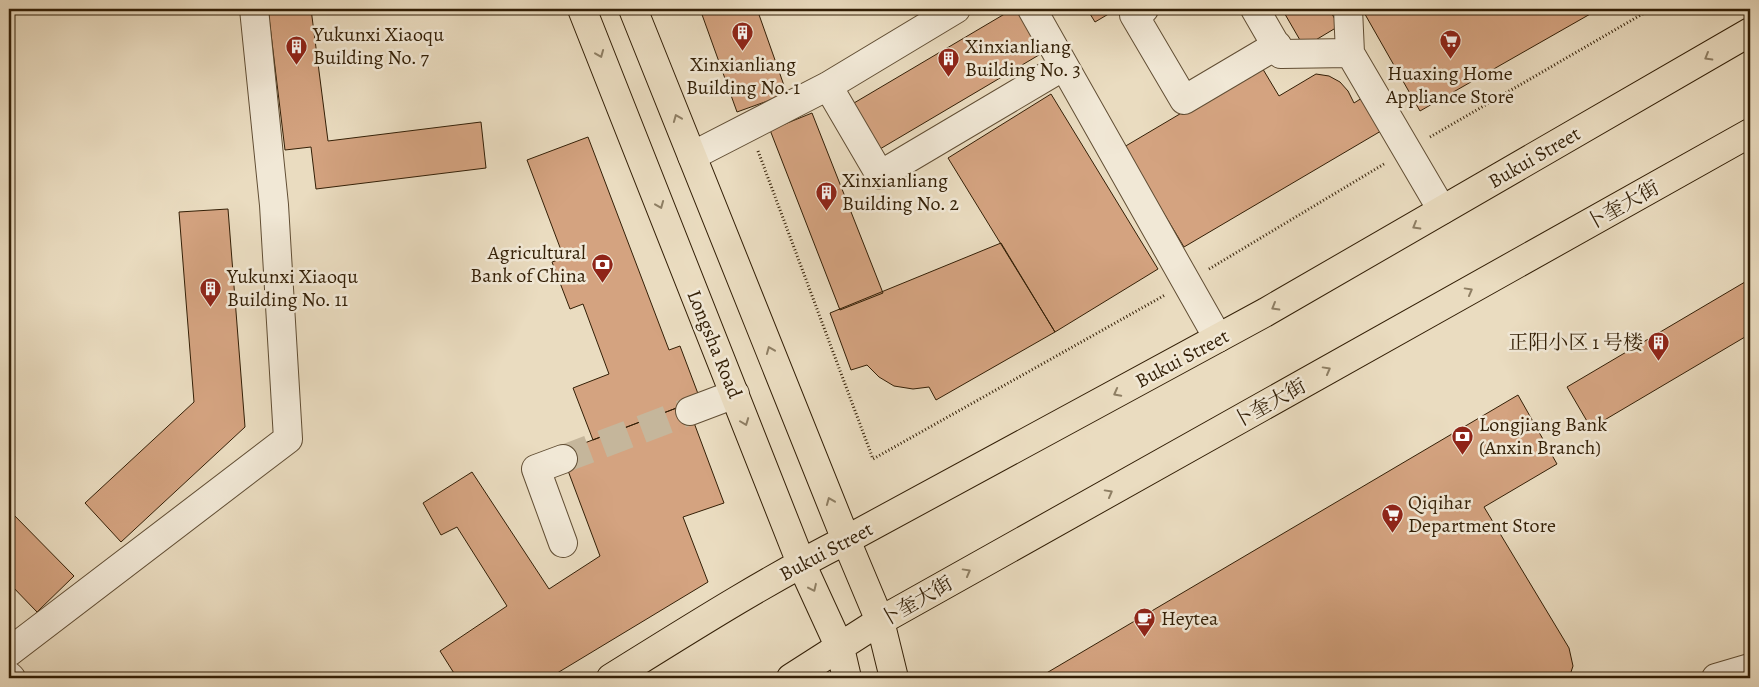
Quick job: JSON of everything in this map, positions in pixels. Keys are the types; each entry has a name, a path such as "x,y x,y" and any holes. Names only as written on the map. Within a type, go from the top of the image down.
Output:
{"main road":[{"name":"Longsha Road","path":"582,9 801,562 840,648 847,678"},
{"path":"633,9 880,621 894,678"},
{"name":"Bukui Street","path":"611,678 801,562 846,540 1266,312 1750,32"},
{"name":"卜奎大街","path":"791,678 880,621 1750,133"}],"street":[{"path":"9,652 288,439 274,205 254,9"},
{"path":"692,156 828,86 956,9"},
{"path":"1032,9 1218,338"},
{"path":"1144,9 1134,15 1184,100 1276,45"},
{"path":"1255,9 1281,54 1350,54"},
{"path":"1348,9 1350,54 1442,210"},
{"path":"828,86 880,174 1064,66"},
{"path":"690,411 735,394"},
{"path":"563,459 536,470 563,543"},
{"path":"1716,678 1750,668"}],"path":[{"path":"749,127 873,459 1187,282 1407,150 1651,9"}],"building":[{"name":"Yukunxi Xiaoqu Building No. 7","path":"268,9 311,9 328,141 481,122 486,168 316,189 311,147 285,150"},
{"name":"Xinxianliang Building No. 1","path":"700,9 757,9 787,94 737,112"},
{"name":"Xinxianliang Building No. 3","path":"1013,9 1019,9 1044,52 880,149 854,103"},
{"path":"1087,9 1117,9 1095,22"},
{"path":"1282,9 1329,9 1339,26 1304,47"},
{"name":"Huaxing Home Appliance Store","path":"1362,9 1599,9 1420,111"},
{"path":"1261,66 1279,96 1316,74 1329,76 1340,82 1348,91 1354,103 1362,98 1381,131 1184,247 1124,147"},
{"path":"1051,94 1158,269 1055,332 948,158"},
{"name":"Xinxianliang Building No. 2","path":"812,113 883,293 840,310 770,130"},
{"name":"Agricultural Bank of China","path":"588,137 669,350 680,346 700,399 593,440 573,388 609,374 583,304 570,309 552,262 564,258 527,160"},
{"name":"Yukunxi Xiaoqu Building No. 11","path":"228,209 245,427 121,542 85,503 194,402 179,212"},
{"path":"1001,243 1055,332 936,400 929,387 913,389 894,386 879,377 867,365 851,370 830,313"},
{"name":"正阳小区 1 号楼","path":"1750,279 1750,334 1591,428 1567,387"},
{"name":"Qiqihar Department Store","path":"1518,395 1557,464 1484,507 1569,648 1573,666 1569,678 1038,678"},
{"path":"687,404 724,503 683,517 708,582 549,678 457,678 440,651 507,606 457,527 441,535 423,503 472,472 549,589 600,556 561,452"},
{"path":"9,510 74,576 37,612 9,583"}],"tunnel":[{"path":"563,459 690,411"}],"place":[{"name":"Xinxianliang Building No. 1","path":"743,51"},
{"name":"Huaxing Home Appliance Store","path":"1450,60"},
{"name":"Yukunxi Xiaoqu Building No. 7","path":"297,65"},
{"name":"Xinxianliang Building No. 3","path":"949,77"},
{"name":"Xinxianliang Building No. 2","path":"826,211"},
{"name":"Agricultural Bank of China","path":"602,283"},
{"name":"Yukunxi Xiaoqu Building No. 11","path":"211,307"},
{"name":"正阳小区 1 号楼","path":"1659,361"},
{"name":"Longjiang Bank (Anxin Branch)","path":"1463,455"},
{"name":"Qiqihar Department Store","path":"1392,533"},
{"name":"Heytea","path":"1145,637"}]}
